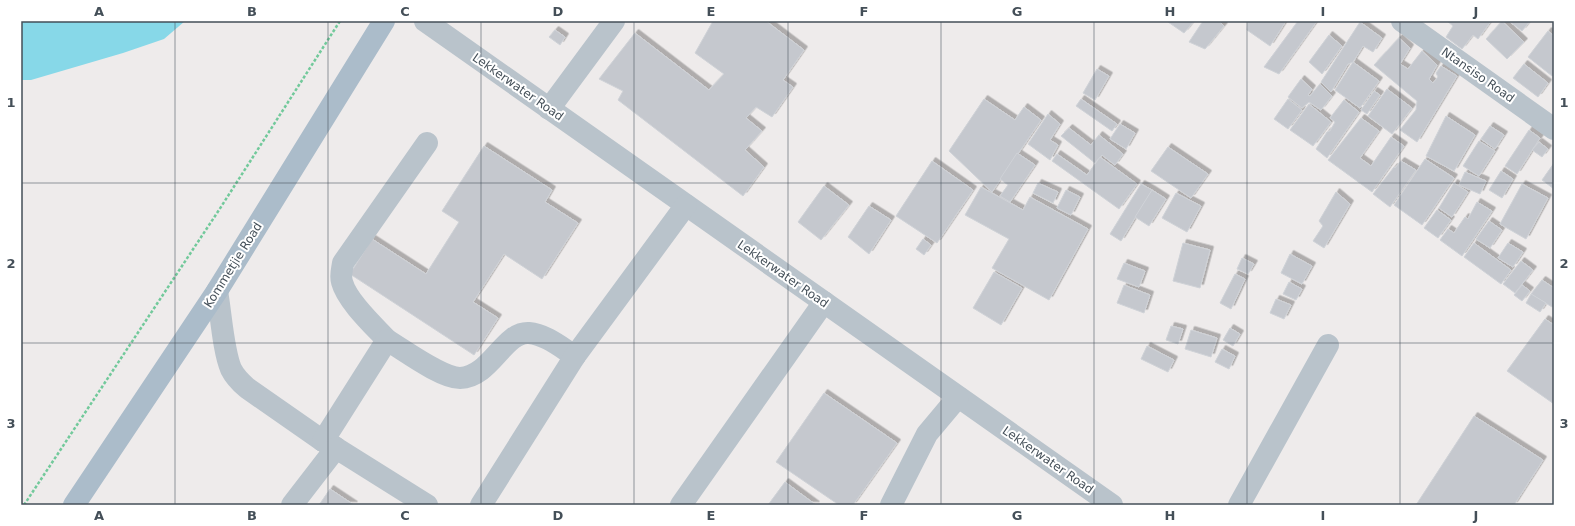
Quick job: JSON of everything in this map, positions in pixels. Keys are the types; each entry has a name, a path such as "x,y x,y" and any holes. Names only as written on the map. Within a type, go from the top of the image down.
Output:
{"main road":[{"name":"Kommetjie Road","path":"74,505 217,291 384,21"}],"street":[{"name":"Lekkerwater Road","path":"425,21 1112,505"},
{"path":"549,109 614,21"},
{"name":"Ntansiso Road","path":"1416,25 1554,129"},
{"path":"427,143 343,264 341,272 342,284 360,313 387,340 437,371 459,378 480,371 505,346 523,333 531,333 544,338 575,356"},
{"path":"481,505 575,356 686,205"},
{"path":"217,291 227,353 231,368 237,379 247,388 329,444 428,505"},
{"path":"681,505 824,302"},
{"path":"292,505 329,444 387,340"},
{"path":"1239,505 1328,345"},
{"path":"891,505 927,434 958,397"}],"path":[{"path":"24,505 219,210 340,21"}],"water":[{"path":"21,21 185,21 164,39 123,53 31,80 21,80"}],"building":[{"path":"713,21 766,21 804,50 783,80 793,87 772,117 756,107 746,118 762,131 745,150 764,167 743,196 618,100 623,91 599,79 635,33 709,90 724,74 695,53"},
{"path":"1168,21 1194,21 1184,33"},
{"path":"1203,21 1219,21 1224,26 1205,49 1189,42"},
{"path":"1248,21 1286,21 1270,46 1247,30"},
{"path":"1298,21 1317,21 1279,74 1264,67"},
{"path":"1447,21 1491,21 1478,39 1473,35 1462,49 1446,37 1453,26"},
{"path":"1502,21 1524,42 1507,59 1486,39"},
{"path":"1509,21 1530,21 1522,31"},
{"path":"1360,22 1382,38 1373,52 1363,46 1353,62 1348,64 1331,92 1321,82"},
{"path":"555,30 565,37 560,45 549,37"},
{"path":"1548,31 1554,36 1554,73 1552,76 1528,57"},
{"path":"1329,35 1342,46 1322,74 1309,62"},
{"path":"1399,38 1410,48 1400,64 1408,69 1422,51 1437,65 1429,79 1433,83 1438,77 1436,73 1441,66 1457,76 1417,142 1400,130 1416,110 1417,101 1374,65"},
{"path":"1353,62 1379,81 1360,108 1335,90"},
{"path":"1524,64 1548,83 1538,97 1513,78"},
{"path":"1097,69 1109,76 1095,100 1083,93"},
{"path":"1301,79 1312,89 1308,95 1310,96 1320,84 1332,96 1321,110 1309,102 1302,108 1288,97"},
{"path":"1387,89 1412,108 1392,134 1368,116"},
{"path":"1374,91 1380,95 1367,114 1361,110"},
{"path":"984,99 1015,120 1024,107 1041,120 992,192 949,151"},
{"path":"1081,99 1117,124 1112,131 1076,106"},
{"path":"1288,99 1302,110 1288,129 1274,119"},
{"path":"1344,100 1359,112 1327,158 1316,149 1335,122 1330,118"},
{"path":"1309,104 1331,122 1313,146 1290,130"},
{"path":"1048,114 1060,124 1050,140 1058,145 1050,160 1028,144"},
{"path":"1446,116 1475,135 1454,171 1426,156"},
{"path":"1361,118 1379,131 1360,158 1371,166 1391,137 1404,146 1372,192 1328,160"},
{"path":"1120,124 1135,133 1126,149 1110,139"},
{"path":"1490,126 1504,135 1495,149 1481,139"},
{"path":"1069,128 1091,145 1099,135 1123,154 1115,165 1102,155 1095,163 1061,136"},
{"path":"1529,130 1540,138 1517,174 1505,166"},
{"path":"1479,141 1495,151 1479,176 1463,166"},
{"path":"1539,142 1548,149 1542,157 1532,150"},
{"path":"484,146 552,190 545,202 578,223 542,279 504,254 473,302 498,318 474,355 350,274 372,239 426,274 459,222 442,211"},
{"path":"1168,147 1208,174 1191,198 1151,171"},
{"path":"1017,153 1035,165 1010,202 1000,196 1008,185 1000,179"},
{"path":"1057,154 1087,175 1100,157 1137,184 1119,209 1052,161"},
{"path":"1425,159 1454,178 1422,225 1394,205"},
{"path":"932,161 973,190 937,243 896,216"},
{"path":"1401,161 1416,170 1390,207 1373,194 1394,167 1395,168"},
{"path":"1554,163 1554,189 1542,180"},
{"path":"1501,171 1513,179 1502,198 1489,190"},
{"path":"1465,172 1486,181 1480,194 1459,185"},
{"path":"1038,183 1058,192 1053,203 1033,193"},
{"path":"1454,183 1468,192 1452,217 1439,208"},
{"path":"1141,184 1152,190 1121,241 1110,234"},
{"path":"1522,184 1548,198 1526,239 1500,224"},
{"path":"824,186 849,205 821,240 798,222"},
{"path":"981,187 1023,210 1030,197 1088,229 1049,300 992,268 1009,239 965,215"},
{"path":"1066,190 1080,197 1071,215 1057,208"},
{"path":"1152,190 1166,199 1149,226 1135,217"},
{"path":"1336,192 1350,204 1324,248 1313,241 1323,226 1319,221"},
{"path":"1176,193 1201,206 1187,232 1162,218"},
{"path":"1477,202 1492,211 1462,256 1440,240 1448,229 1454,233 1465,217 1468,219"},
{"path":"869,206 891,220 869,254 848,237"},
{"path":"1437,210 1451,220 1438,238 1424,228"},
{"path":"1489,221 1502,230 1490,248 1476,239"},
{"path":"923,239 931,245 924,255 916,249"},
{"path":"1183,243 1210,250 1200,288 1173,281"},
{"path":"1474,243 1511,270 1501,284 1464,257"},
{"path":"1508,243 1523,252 1513,267 1498,258"},
{"path":"1290,254 1312,266 1302,284 1281,273"},
{"path":"1242,258 1254,264 1248,274 1237,269"},
{"path":"1521,261 1533,270 1515,293 1503,284"},
{"path":"1124,263 1145,271 1139,287 1117,279"},
{"path":"994,272 1022,288 1001,325 973,308"},
{"path":"1235,274 1245,279 1231,309 1220,303"},
{"path":"1542,280 1554,288 1554,304 1552,307 1531,294"},
{"path":"1289,282 1302,289 1296,300 1283,294"},
{"path":"1124,285 1150,295 1144,313 1117,303"},
{"path":"1522,285 1530,291 1522,301 1514,295"},
{"path":"1531,294 1546,303 1540,312 1526,303"},
{"path":"1276,299 1291,305 1284,319 1270,313"},
{"path":"1545,319 1554,325 1554,404 1507,371"},
{"path":"1171,326 1183,329 1178,344 1166,340"},
{"path":"1230,328 1240,334 1233,346 1223,340"},
{"path":"1191,330 1217,338 1211,357 1185,349"},
{"path":"1147,346 1174,360 1168,372 1141,359"},
{"path":"1222,349 1235,356 1229,369 1215,362"},
{"path":"824,393 897,443 853,505 839,505 776,462"},
{"path":"1474,416 1543,460 1514,505 1416,505"},
{"path":"785,482 816,505 768,505"},
{"path":"330,489 354,505 319,505"}]}
